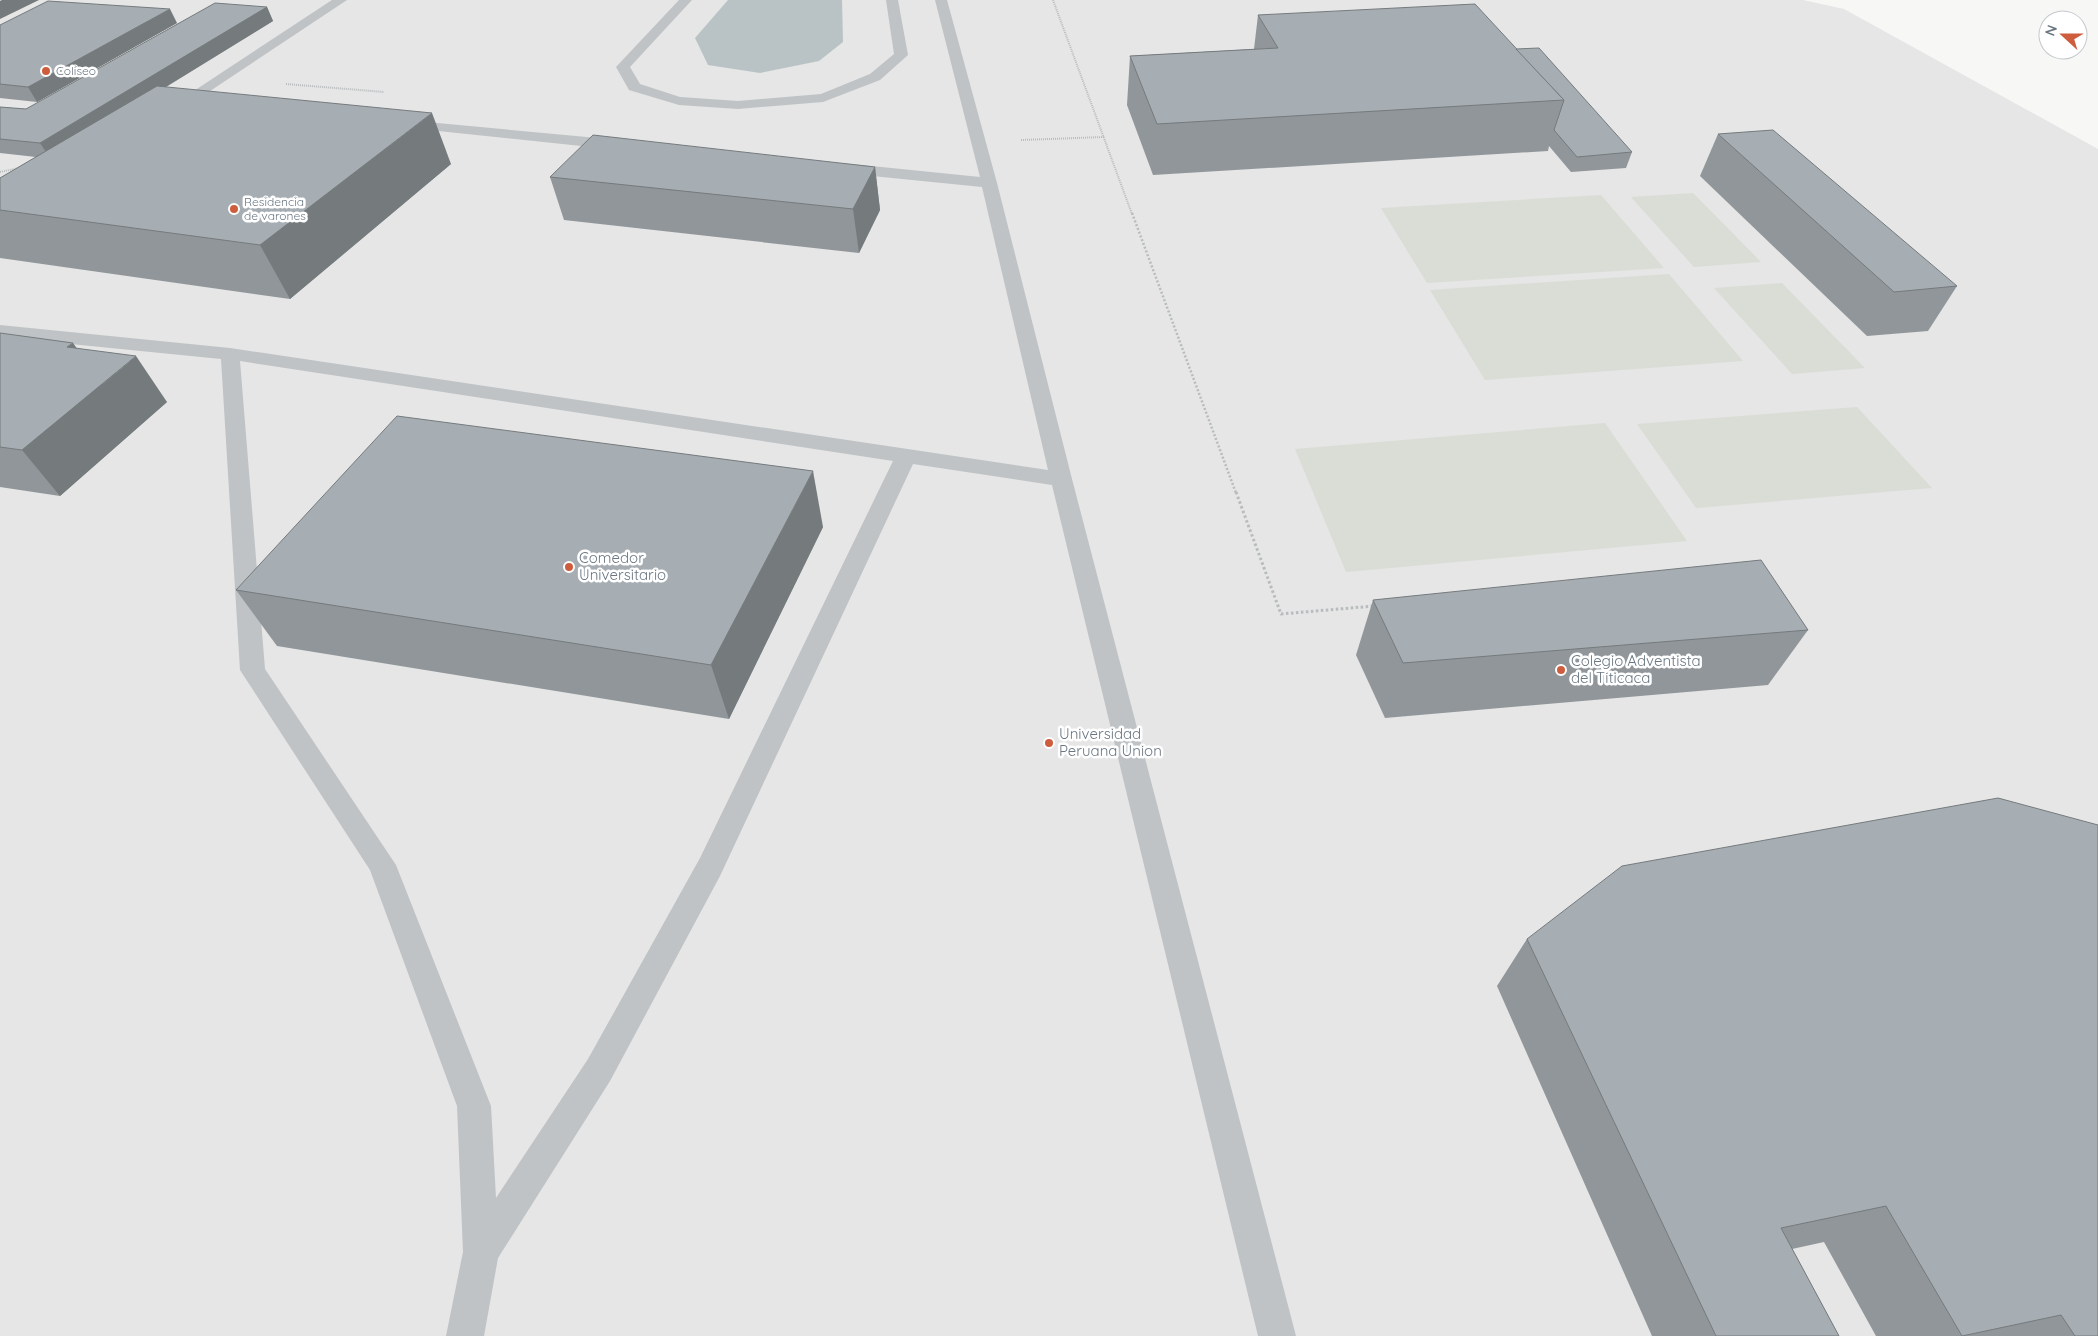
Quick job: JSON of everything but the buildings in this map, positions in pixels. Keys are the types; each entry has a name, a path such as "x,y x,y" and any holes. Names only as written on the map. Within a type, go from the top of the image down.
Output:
{"lane":[{"path":"162,117 341,0"},
{"path":"686,0 623,67 634,87 679,101 738,105 823,98 875,77 901,55 892,0"},
{"path":"941,0 989,183 1060,479 1277,1336"},
{"path":"186,102 206,104"},
{"path":"394,123 632,147"},
{"path":"830,167 989,183"},
{"path":"0,331 230,354 1060,479"},
{"path":"230,354 253,670 382,865 474,1106 481,1252 465,1336"},
{"path":"481,1252 599,1070 710,867 906,456"}],"path":[{"path":"1053,0 1281,614 1380,606"},
{"path":"0,172 19,168"}],"shaded area":[{"name":"Universidad Peruana Union","path":"0,0 1803,0 1844,9 2098,149 2098,1336 0,1336"},
{"path":"728,0 842,0 843,42 819,61 760,73 708,65 695,38"},
{"path":"1693,193 1761,262 1694,267 1631,197"},
{"path":"1601,195 1664,268 1427,283 1381,208"},
{"path":"1669,274 1743,361 1485,380 1430,290"},
{"path":"1782,283 1865,368 1792,374 1714,288"},
{"path":"1857,407 1932,488 1696,508 1637,424"},
{"path":"1605,423 1687,541 1346,572 1295,449"}],"place":[{"name":"Coliseo","path":"46,71"},
{"name":"Residencia de varones","path":"234,209"},
{"name":"Comedor Universitario","path":"569,567"},
{"name":"Colegio Adventista del Titicaca","path":"1561,670"},
{"name":"Universidad Peruana Union","path":"1049,743"}]}
